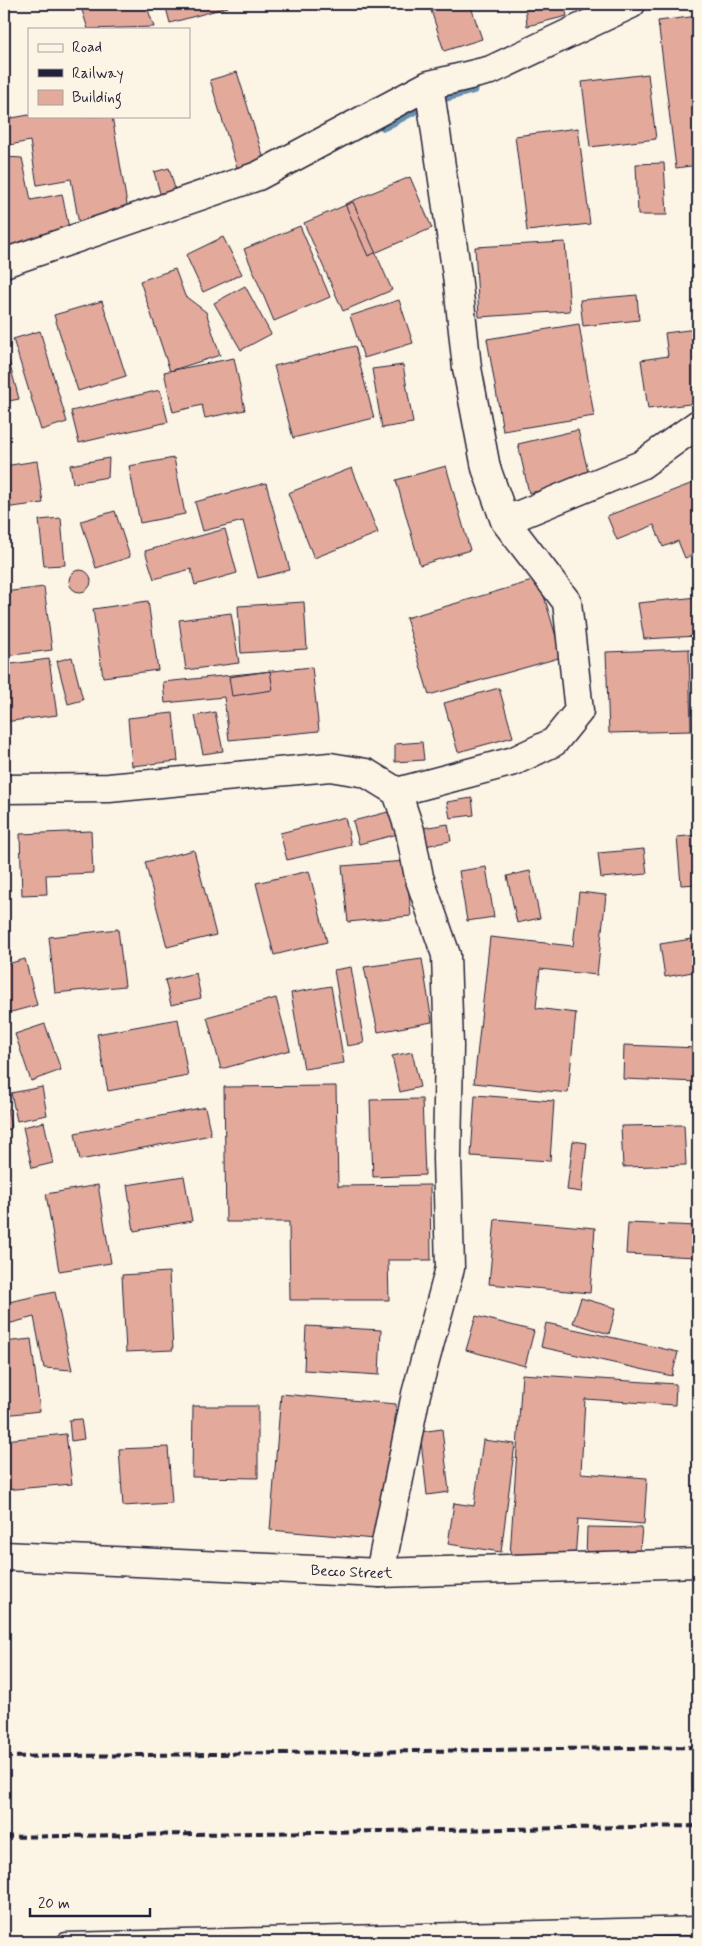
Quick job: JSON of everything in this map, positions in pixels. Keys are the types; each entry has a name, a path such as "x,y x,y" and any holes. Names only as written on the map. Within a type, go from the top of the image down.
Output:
{"street":[{"path":"4,263 258,176 429,85 491,70 631,4"},
{"path":"397,792 514,761 554,742 579,711 567,602 505,521 486,468 467,368 457,275 429,85"},
{"path":"505,521 641,465 698,424"},
{"path":"4,788 109,788 330,767 366,773 397,792 410,831 419,877 446,955 449,1046 447,1158 450,1268 416,1394 380,1572"},
{"name":"Becco Street","path":"4,1556 380,1572 698,1563"}],"lane":[{"path":"66,1942 698,1926"}],"building":[{"path":"80,4 146,4 154,27 121,28 88,28"},
{"path":"165,4 227,4 228,7 170,23"},
{"path":"429,4 470,4 482,39 444,51"},
{"path":"525,4 564,4 567,16 527,26"},
{"path":"698,16 698,56 693,57 698,102 698,165 676,168 658,21"},
{"path":"237,72 266,166 239,174 210,80"},
{"path":"648,74 656,139 590,147 582,82"},
{"path":"28,115 28,118 112,118 129,216 79,224 71,179 37,185 30,141 10,145 6,119"},
{"path":"578,128 590,224 527,231 515,136"},
{"path":"4,157 22,158 31,200 62,194 70,233 4,247"},
{"path":"664,163 667,215 638,215 636,164"},
{"path":"169,168 177,196 162,200 154,172"},
{"path":"410,177 432,228 368,256 345,204"},
{"path":"353,202 392,290 343,311 304,223"},
{"path":"300,226 330,297 274,321 244,249"},
{"path":"223,237 242,274 203,292 186,255"},
{"path":"565,242 570,311 479,317 475,247"},
{"path":"175,269 185,296 206,312 220,355 170,371 140,281"},
{"path":"245,286 271,334 241,350 214,303"},
{"path":"637,295 639,320 583,326 580,300"},
{"path":"399,300 413,343 364,358 350,316"},
{"path":"102,301 126,376 78,391 54,315"},
{"path":"579,324 594,416 503,431 487,339"},
{"path":"696,329 698,342 698,403 648,409 641,360 668,356 665,333"},
{"path":"40,331 67,422 41,430 13,339"},
{"path":"4,343 19,399 4,402"},
{"path":"355,346 374,418 293,438 274,366"},
{"path":"234,358 245,410 205,418 202,405 173,412 164,372"},
{"path":"403,365 413,423 382,428 372,369"},
{"path":"160,390 168,422 79,443 71,411"},
{"path":"578,430 590,480 529,493 518,444"},
{"path":"109,458 108,477 73,483 70,465"},
{"path":"174,458 185,514 140,523 129,466"},
{"path":"37,461 43,503 4,508 4,466"},
{"path":"446,466 470,550 420,565 396,480"},
{"path":"352,468 378,533 314,558 288,493"},
{"path":"698,481 698,553 685,558 678,541 663,547 654,525 617,540 607,516"},
{"path":"266,483 290,570 258,578 243,521 203,531 195,502"},
{"path":"115,511 130,557 96,568 81,521"},
{"path":"61,518 65,565 44,566 39,520"},
{"path":"225,529 237,573 195,585 191,569 154,579 145,551"},
{"path":"80,570 88,573 91,581 88,589 80,592 72,589 69,581 72,573"},
{"path":"539,579 562,657 429,695 406,618"},
{"path":"44,587 52,650 5,656 4,592"},
{"path":"698,597 698,636 644,639 638,603"},
{"path":"148,601 158,670 103,677 93,609"},
{"path":"304,602 307,649 241,653 238,606"},
{"path":"231,613 239,663 186,670 179,620"},
{"path":"689,649 691,731 609,733 606,652"},
{"path":"72,657 83,700 68,704 57,661"},
{"path":"49,659 57,715 4,722 4,665"},
{"path":"312,667 319,731 229,740 224,697 165,703 163,682"},
{"path":"270,671 273,690 232,696 229,677"},
{"path":"499,688 513,737 458,752 444,703"},
{"path":"215,712 223,751 203,754 195,716"},
{"path":"173,713 178,761 132,766 128,718"},
{"path":"422,742 424,760 395,762 395,744"},
{"path":"472,798 474,815 450,818 447,802"},
{"path":"392,811 398,834 359,844 353,821"},
{"path":"345,817 351,845 287,860 280,833"},
{"path":"448,824 451,841 425,846 422,828"},
{"path":"91,831 93,873 46,875 47,894 22,895 20,834"},
{"path":"698,835 698,884 681,885 677,837"},
{"path":"644,849 647,874 601,878 598,853"},
{"path":"194,850 216,935 167,947 145,862"},
{"path":"406,861 411,916 348,922 342,866"},
{"path":"486,867 494,917 467,921 459,871"},
{"path":"309,871 327,942 274,955 256,883"},
{"path":"530,871 540,918 517,923 507,876"},
{"path":"579,892 606,895 597,975 540,969 536,1008 576,1013 568,1093 474,1083 490,937 573,946"},
{"path":"118,929 125,986 55,993 49,937"},
{"path":"698,938 698,971 665,977 660,944"},
{"path":"25,959 37,1005 4,1014 4,965"},
{"path":"422,959 432,1022 378,1032 364,967"},
{"path":"351,967 364,1043 347,1046 334,970"},
{"path":"196,973 201,998 171,1005 165,980"},
{"path":"331,986 344,1063 304,1069 291,993"},
{"path":"276,998 290,1050 221,1069 207,1017"},
{"path":"178,1019 188,1076 108,1091 97,1034"},
{"path":"45,1024 61,1070 31,1081 15,1034"},
{"path":"624,1045 698,1048 698,1082 623,1079"},
{"path":"412,1052 420,1087 400,1092 392,1056"},
{"path":"336,1086 338,1186 430,1185 431,1260 388,1260 389,1300 290,1300 289,1222 226,1222 224,1087"},
{"path":"42,1087 47,1115 17,1121 11,1093"},
{"path":"475,1095 554,1101 550,1161 471,1156"},
{"path":"4,1098 6,1098 11,1129 4,1130"},
{"path":"422,1099 425,1175 373,1177 370,1100"},
{"path":"205,1107 211,1135 80,1160 75,1133"},
{"path":"44,1122 53,1163 32,1168 23,1127"},
{"path":"684,1125 686,1165 623,1167 621,1126"},
{"path":"573,1141 587,1143 582,1192 567,1190"},
{"path":"184,1176 192,1221 134,1231 127,1185"},
{"path":"98,1185 111,1263 59,1271 46,1194"},
{"path":"495,1219 595,1228 590,1293 489,1284"},
{"path":"628,1223 698,1226 698,1257 626,1254"},
{"path":"169,1272 173,1350 126,1352 122,1275"},
{"path":"55,1292 72,1370 44,1368 34,1317 4,1325 4,1303"},
{"path":"581,1298 616,1308 609,1334 573,1323"},
{"path":"476,1316 534,1331 525,1366 466,1350"},
{"path":"546,1323 678,1352 672,1376 541,1347"},
{"path":"306,1326 381,1330 379,1375 304,1370"},
{"path":"31,1339 40,1411 4,1415 4,1342"},
{"path":"522,1374 676,1384 675,1405 585,1399 581,1473 647,1478 644,1524 578,1519 575,1559 510,1555"},
{"path":"281,1394 396,1404 386,1540 270,1530"},
{"path":"193,1406 258,1406 258,1478 192,1477"},
{"path":"81,1419 84,1439 71,1441 69,1420"},
{"path":"442,1429 449,1492 427,1495 420,1432"},
{"path":"66,1434 72,1484 4,1490 4,1440"},
{"path":"483,1440 515,1444 501,1552 448,1544 454,1503 474,1506"},
{"path":"168,1447 172,1503 123,1506 119,1449"},
{"path":"587,1527 642,1528 639,1559 586,1558"}],"waterway":[{"path":"384,125 431,100 473,88"}],"railway":[{"path":"4,1757 698,1747"},
{"path":"4,1837 698,1826"}]}
